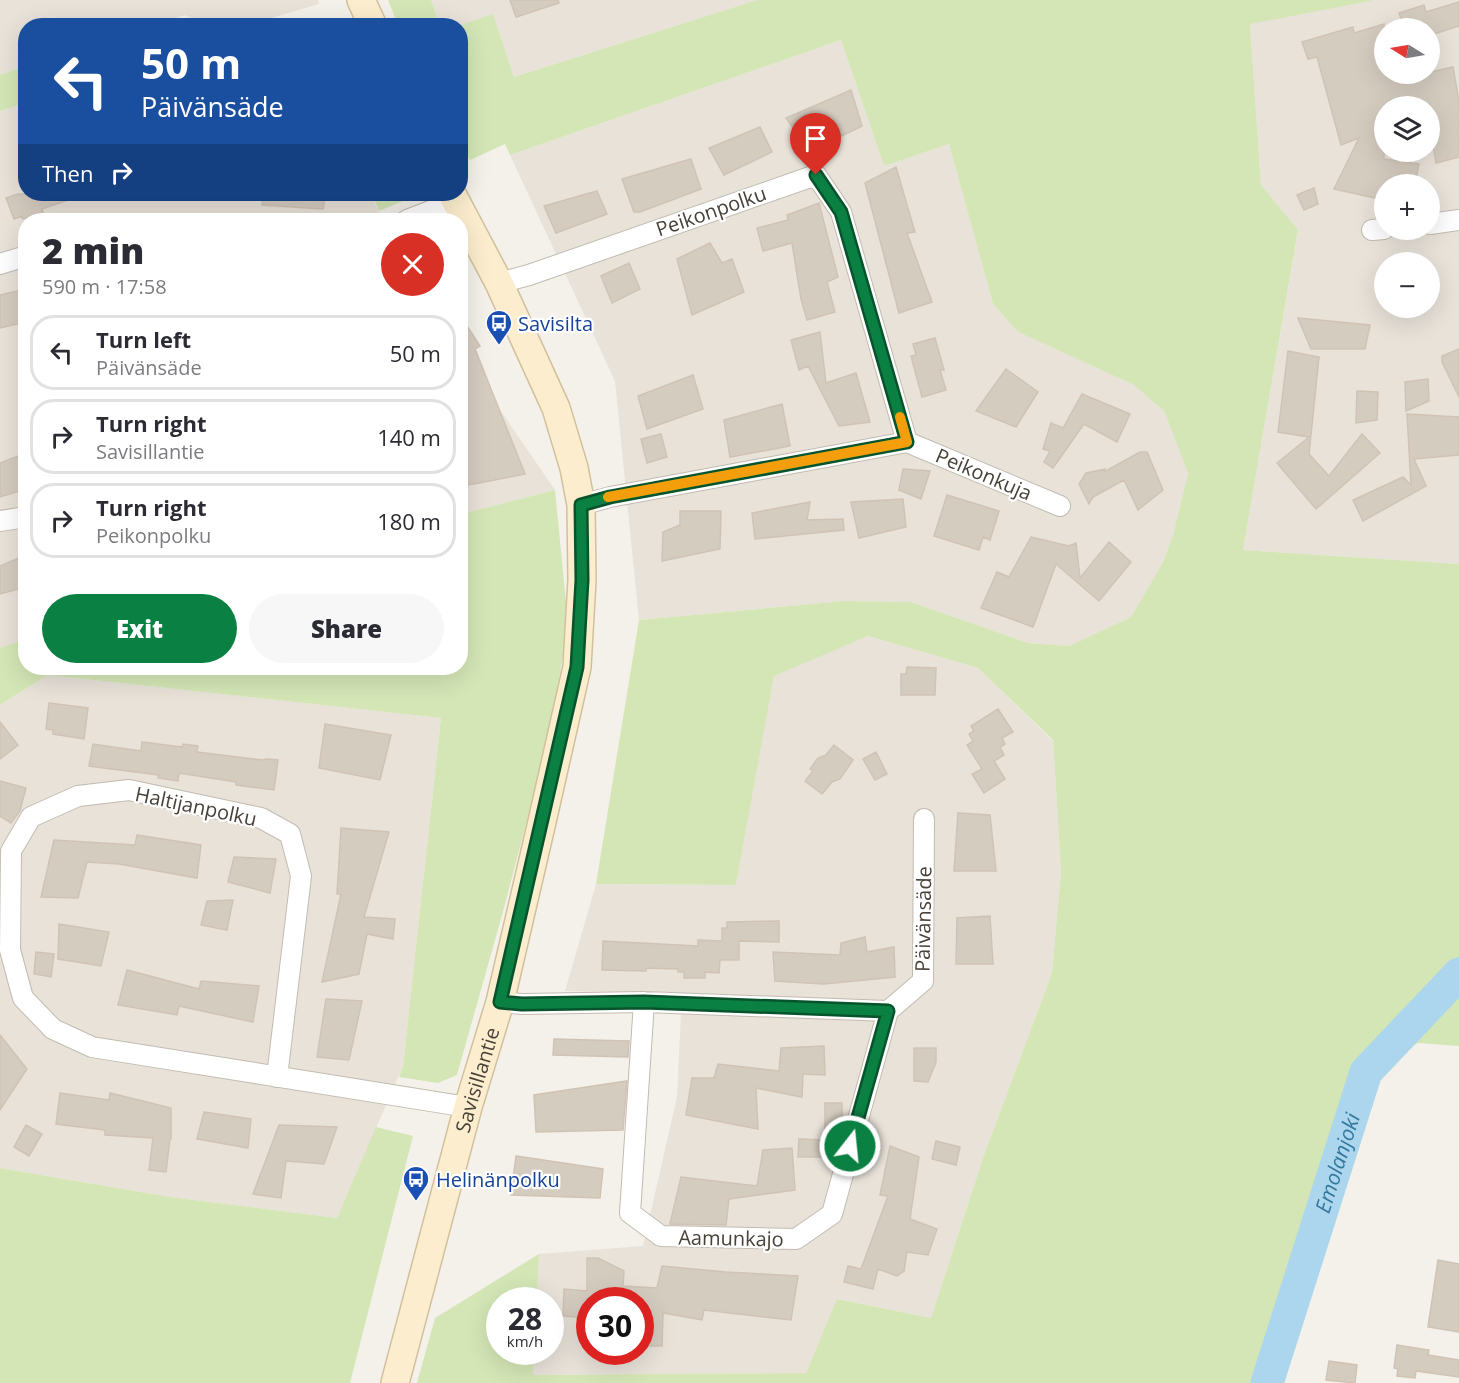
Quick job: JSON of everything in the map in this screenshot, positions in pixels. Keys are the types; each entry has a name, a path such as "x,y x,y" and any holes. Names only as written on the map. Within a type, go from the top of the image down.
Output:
{"street":[{"path":"361,0 369,18"},
{"name":"Peikonpolku","path":"499,283 529,275 816,175 841,212 907,442"},
{"path":"421,213 446,201"},
{"path":"1440,223 1459,220"},
{"name":"Savisillantie","path":"395,1383 468,1107 500,1002 577,667 582,580 581,505 574,468 556,408 499,283 468,224"},
{"path":"0,264 18,258"},
{"path":"581,505 610,497 907,442"},
{"name":"Peikonkuja","path":"907,442 1060,506"},
{"path":"0,521 18,518"},
{"name":"Haltijanpolku","path":"277,1077 302,876 290,834 261,818 129,790 78,796 31,817 11,851 10,950 23,998 53,1029 92,1047 277,1077 468,1107"},
{"name":"Päivänsäde","path":"888,1011 923,981 924,819"},
{"path":"500,1002 522,1004 644,1002 888,1011"},
{"name":"Aamunkajo","path":"644,1002 630,1214 661,1236 796,1239 832,1214 888,1011"}],"shaded area":[{"path":"0,0 318,0 319,4 272,18 191,18 185,15 176,18 18,18 18,69 0,75"},
{"path":"431,0 757,0 514,77 493,15 468,23 468,18 437,18"},
{"path":"1375,0 1459,0 1459,564 1243,550 1298,231 1261,185 1250,23"},
{"path":"841,40 884,166 949,144 993,304 1018,332 1134,385 1164,411 1188,473 1173,535 1163,562 1131,617 1069,646 1028,643 911,602 844,601 639,620 615,381 510,155"},
{"path":"18,105 18,201 374,201 379,213 18,213 18,642 0,648 0,111"},
{"path":"468,363 555,490 468,512"},
{"path":"868,636 978,668 1053,741 1061,871 1052,973 984,1155 931,1318 838,1299 806,1373 532,1375 533,1365 564,1365 564,1287 538,1287 539,1254 643,1246 677,1097 682,993 565,991 596,884 736,885 774,675"},
{"path":"48,675 441,718 403,1066 337,1218 170,1197 0,1168 0,705"}],"green space":[{"path":"388,0 431,0 437,18 395,18"},
{"path":"757,0 1375,0 1250,24 1261,185 1298,230 1243,550 1459,564 1459,1046 1418,1043 1366,1073 1267,1383 417,1383 435,1318 539,1254 538,1287 486,1287 486,1365 533,1365 533,1375 806,1373 837,1299 931,1318 984,1155 1052,973 1061,871 1053,740 978,668 868,636 774,676 736,885 596,884 639,620 844,601 911,602 1028,643 1069,646 1131,617 1163,562 1173,535 1188,473 1164,411 1134,385 1018,332 993,304 949,144 884,166 841,40 510,155 505,144 470,160 468,156 468,22 493,14 514,77"},
{"path":"18,69 18,105 0,111 0,75"},
{"path":"375,201 403,201 379,211"},
{"path":"555,490 568,622 552,724 457,1075 438,1083 399,1077 403,1066 441,718 48,675 468,675 468,512"},
{"path":"18,642 18,675 48,675 0,705 0,648"},
{"path":"376,1127 413,1136 350,1383 0,1383 0,1168 170,1197 337,1218"}],"building":[{"path":"510,0 558,0 559,3 516,17"},
{"path":"1459,2 1459,26 1440,32 1440,18 1401,18 1399,13 1424,5 1426,12"},
{"path":"1353,27 1354,33 1374,27 1374,84 1440,84 1440,70 1453,67 1459,102 1459,157 1440,162 1440,96 1374,96 1374,162 1419,164 1417,174 1374,174 1374,198 1334,189 1359,138 1341,145 1317,57 1308,59 1302,42"},
{"path":"851,90 862,126 810,151 786,118"},
{"path":"760,127 772,152 724,175 709,148"},
{"path":"691,159 701,189 640,212 634,212 622,179"},
{"path":"896,167 915,232 907,233 932,302 899,313 865,183"},
{"path":"1314,188 1318,204 1304,210 1297,195"},
{"path":"597,191 607,214 556,233 544,206"},
{"path":"18,194 18,201 65,201 42,209 43,212 40,213 18,213 18,218 14,219 6,198"},
{"path":"262,201 325,201 323,209 262,205"},
{"path":"819,203 838,277 827,282 835,312 807,320 801,299 792,243 763,251 757,228 788,220 787,215"},
{"path":"710,243 722,263 732,259 744,292 692,315 677,259"},
{"path":"629,263 640,289 612,303 601,276"},
{"path":"18,291 18,324 0,328 0,295"},
{"path":"1298,318 1370,325 1365,349 1311,349"},
{"path":"468,327 480,346 475,349 525,474 469,485"},
{"path":"820,332 826,383 856,373 870,422 839,426 808,366 799,370 791,340"},
{"path":"935,338 944,370 940,370 946,390 922,397 911,356 916,355 913,344"},
{"path":"1459,349 1459,397 1442,362 1442,356"},
{"path":"1288,351 1319,357 1309,454 1329,476 1362,434 1380,453 1316,509 1277,463 1309,437 1278,432"},
{"path":"1006,369 1038,392 1016,427 976,411"},
{"path":"693,375 703,409 647,429 638,396"},
{"path":"1428,379 1429,401 1406,411 1405,382"},
{"path":"1357,391 1378,392 1377,420 1356,423"},
{"path":"1082,394 1130,414 1117,442 1084,424 1053,468 1044,462 1050,451 1043,449 1051,423 1063,428"},
{"path":"782,404 790,446 730,457 724,420"},
{"path":"1407,414 1459,417 1459,455 1414,459 1426,486 1363,521 1353,500 1403,477 1411,485"},
{"path":"661,434 667,457 647,463 641,439"},
{"path":"1140,452 1147,452 1163,490 1138,510 1124,480 1093,497 1089,504 1079,484 1086,473 1105,469 1104,472"},
{"path":"18,456 18,491 0,497 0,463"},
{"path":"903,469 930,471 921,499 899,490"},
{"path":"947,495 999,511 990,540 983,537 979,550 934,536"},
{"path":"903,499 906,527 859,538 851,502"},
{"path":"810,502 807,520 843,519 844,530 755,539 752,513"},
{"path":"680,511 721,511 720,549 662,561 663,532 680,525"},
{"path":"1031,537 1069,546 1076,543 1080,578 1109,542 1131,562 1099,601 1056,564 1033,627 981,608 997,572 1009,577"},
{"path":"18,558 18,589 0,594 0,566"},
{"path":"907,667 936,668 935,695 901,695 901,674 906,674"},
{"path":"49,703 88,708 84,739 53,734 53,730 46,729"},
{"path":"998,709 1013,732 1002,738 1005,744 1000,747 1004,755 994,761 1005,779 984,793 972,774 982,769 967,745 973,741 969,734 974,731 971,726"},
{"path":"0,722 18,745 0,759"},
{"path":"325,724 391,735 380,780 319,768"},
{"path":"142,742 182,747 183,744 198,746 197,752 278,760 274,790 179,773 178,781 158,778 159,775 89,766 93,744 141,751"},
{"path":"834,745 853,760 840,779 832,782 822,794 805,781 813,771 810,769 818,758 826,755"},
{"path":"876,752 887,774 875,780 863,759"},
{"path":"0,781 26,788 20,811 11,823 0,816"},
{"path":"958,813 990,815 996,871 954,871"},
{"path":"341,828 389,832 364,917 395,919 393,939 367,934 359,974 322,982 341,894 337,894"},
{"path":"137,835 201,845 197,878 119,864 87,862 78,898 41,897 54,840 135,845"},
{"path":"234,857 276,859 270,893 228,882"},
{"path":"233,900 227,930 201,925 207,901"},
{"path":"990,916 993,964 956,964 957,918"},
{"path":"779,921 779,942 739,941 739,960 720,960 719,973 705,972 705,978 684,978 684,972 678,972 678,969 602,970 603,941 698,946 698,940 722,941 722,928 727,928 727,922"},
{"path":"59,924 109,932 101,966 58,959"},
{"path":"865,937 867,952 894,947 895,977 824,984 775,981 773,952 840,955 841,943"},
{"path":"36,952 54,954 51,977 34,974"},
{"path":"127,970 199,989 201,981 259,986 253,1022 179,1006 177,1015 118,1005"},
{"path":"326,999 362,1001 349,1060 317,1057"},
{"path":"0,1035 27,1069 0,1110"},
{"path":"554,1039 629,1041 628,1057 553,1055"},
{"path":"824,1046 825,1075 803,1074 802,1097 756,1088 758,1129 686,1115 692,1078 714,1078 718,1064 779,1071 781,1048"},
{"path":"914,1048 936,1048 936,1062 928,1082 914,1081"},
{"path":"627,1081 623,1130 536,1132 534,1095"},
{"path":"60,1093 109,1100 110,1093 171,1108 171,1139 166,1172 149,1170 153,1138 105,1135 105,1130 56,1124"},
{"path":"825,1103 842,1103 842,1129 825,1128"},
{"path":"204,1112 251,1119 248,1148 197,1139"},
{"path":"26,1125 42,1134 29,1156 14,1147"},
{"path":"279,1125 337,1127 324,1164 286,1161 281,1198 253,1194"},
{"path":"799,1139 824,1140 823,1157 798,1157"},
{"path":"936,1141 960,1147 956,1165 932,1159"},
{"path":"890,1146 919,1157 910,1219 937,1229 928,1255 907,1252 904,1271 897,1276 878,1269 873,1289 844,1282 848,1266 861,1269 888,1196 880,1195"},
{"path":"792,1148 795,1190 729,1199 726,1225 670,1224 681,1177 757,1186 763,1150"},
{"path":"516,1156 603,1169 600,1198 511,1195"},
{"path":"587,1258 598,1258 624,1271 623,1286 640,1287 587,1287"},
{"path":"1438,1260 1459,1264 1459,1332 1428,1327"},
{"path":"662,1266 798,1276 791,1320 704,1310 702,1320 663,1313 662,1346 654,1346 654,1288 657,1288"},
{"path":"564,1289 576,1290 576,1317 564,1316"},
{"path":"1397,1345 1429,1350 1428,1355 1459,1360 1459,1377 1416,1371 1415,1378 1397,1376 1398,1369 1394,1368"},
{"path":"1329,1361 1357,1365 1355,1383 1326,1380"}],"waterway":[{"name":"Emolanjoki","path":"1267,1383 1366,1072 1459,974"}],"slow traffic":[{"path":"608,497 907,442 900,417"}],"place":[{"name":"Savisilta","path":"499,346"},
{"name":"Helinänpolku","path":"416,1202"}],"route":[{"path":"816,175 841,212 907,442 610,497 581,505 582,580 577,667 500,1002 522,1004 644,1002 888,1011 850,1146"}]}
